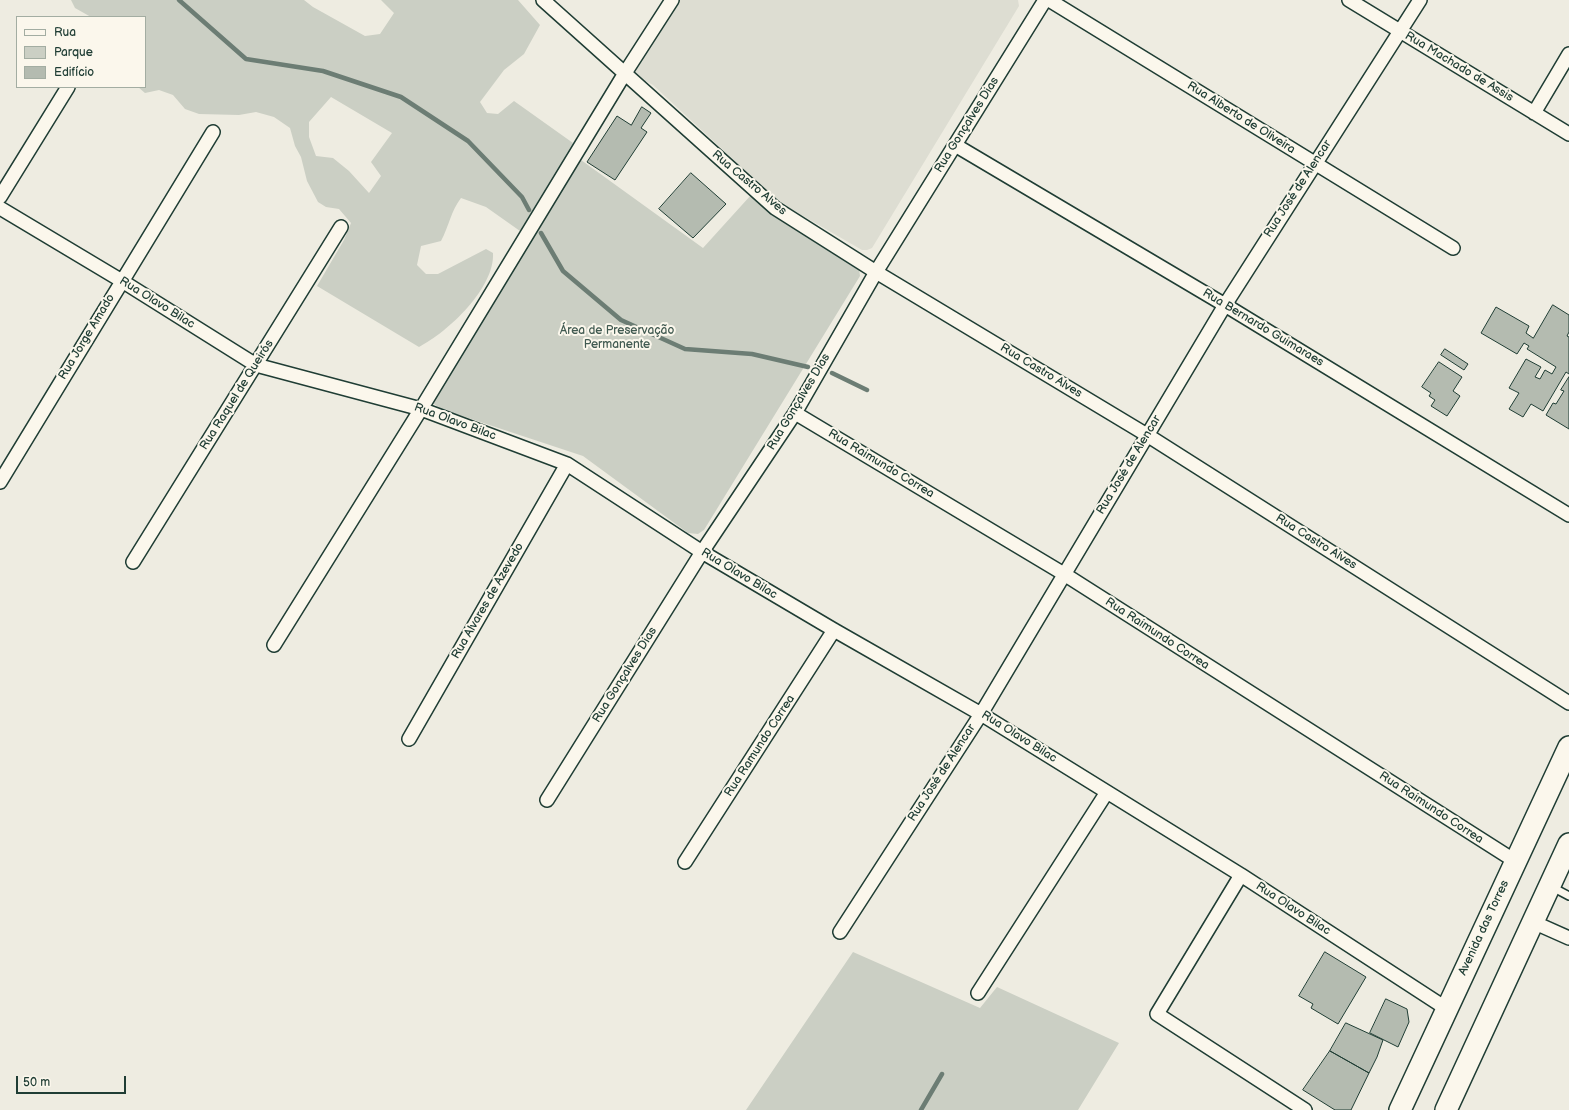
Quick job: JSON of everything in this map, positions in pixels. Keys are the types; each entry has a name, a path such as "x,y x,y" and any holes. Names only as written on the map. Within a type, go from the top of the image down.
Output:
{"main road":[{"name":"Avenida das Torres","path":"1400,1110 1569,747"},
{"path":"1446,1110 1550,886 1566,857"}],"street":[{"name":"Rua Castro Alves","path":"543,0 775,208 876,272 1147,435 1569,703"},
{"path":"274,645 421,409 625,73 672,0"},
{"name":"Rua Gonçalves Dias","path":"547,800 702,552 795,413 876,272 1045,0"},
{"name":"Rua Alberto de Oliveira","path":"1049,0 1453,248"},
{"name":"Rua Machado de Assis","path":"1349,0 1569,134"},
{"name":"Rua José de Alencar","path":"840,932 981,714 1225,305 1420,0"},
{"path":"1534,113 1569,54"},
{"path":"0,197 67,88"},
{"name":"Rua Jorge Amado","path":"0,482 213,132"},
{"name":"Rua Bernardo Guimaraes","path":"955,145 1225,305 1569,515"},
{"name":"Rua Olavo Bilac","path":"0,208 122,281 256,365 421,409 567,464 702,552 981,714 1107,792 1241,875 1447,1009"},
{"name":"Rua Raquel de Queirós","path":"133,562 341,227"},
{"name":"Rua Raimundo Correa","path":"795,413 1064,574 1515,861"},
{"name":"Rua Alvares de Azevedo","path":"409,738 567,464"},
{"name":"Rua Ramundo Correa","path":"685,862 834,630"},
{"path":"978,993 1107,792"},
{"path":"1241,875 1157,1014 1305,1110"},
{"path":"1533,922 1569,938"}],"lane":[{"path":"1550,886 1569,896"}],"shaded area":[{"path":"679,0 1018,0 1019,6 872,248 862,250 779,202 653,85 636,76 635,72 639,64"}],"green space":[{"path":"71,0 304,0 313,7 365,36 380,34 394,13 381,0 518,0 540,25 524,54 504,70 480,102 487,113 498,114 514,101 573,143 520,231 486,207 461,198 455,208 441,241 421,246 417,265 426,274 438,274 486,249 493,253 492,266 486,280 468,308 443,331 419,347 317,286 344,240 351,223 339,209 326,207 318,202 307,181 301,157 295,146 290,128 274,117 256,112 239,115 199,114 185,109 173,95 159,90 145,93 139,88 146,88 146,16 89,16 75,8","holes":["331,97 392,133 371,162 381,176 369,193 349,171 333,158 316,156 309,137 309,122"]},
{"name":"Área de Preservação Permanente","path":"581,160 703,248 751,195 777,218 852,262 859,269 860,276 704,530 698,534 688,533 583,456 441,409 434,404 434,398"},
{"path":"853,952 980,1008 997,987 1119,1043 1078,1110 746,1110"}],"building":[{"path":"642,107 651,113 641,128 647,132 615,180 587,162 617,116 631,125"},
{"path":"691,173 726,204 693,238 659,209"},
{"path":"1553,305 1569,315 1569,332 1567,336 1569,337 1569,374 1566,372 1543,411 1531,404 1523,417 1509,409 1519,393 1509,388 1526,359 1541,367 1535,377 1540,379 1545,370 1552,374 1556,367 1527,349 1529,346 1524,343 1517,354 1481,333 1496,307 1529,326 1526,333 1533,338"},
{"path":"1445,349 1468,364 1464,370 1441,355"},
{"path":"1439,362 1462,377 1453,391 1460,396 1447,416 1431,406 1435,400 1429,396 1431,393 1422,387"},
{"path":"1569,377 1569,429 1546,415 1553,403 1556,404 1564,391 1561,390"},
{"path":"1325,952 1366,977 1338,1024 1311,1008 1313,1004 1299,996"},
{"path":"1386,999 1407,1009 1409,1022 1398,1047 1370,1033"},
{"path":"1346,1023 1383,1040 1369,1073 1330,1051"},
{"path":"1330,1051 1369,1073 1351,1110 1335,1110 1303,1090"}],"waterway":[{"path":"179,0 246,59 323,71 401,97 468,141 522,197 529,210"},
{"path":"541,233 563,271 621,320 685,349 752,354 808,367"},
{"path":"832,373 867,390"},
{"path":"921,1110 942,1074"}]}
